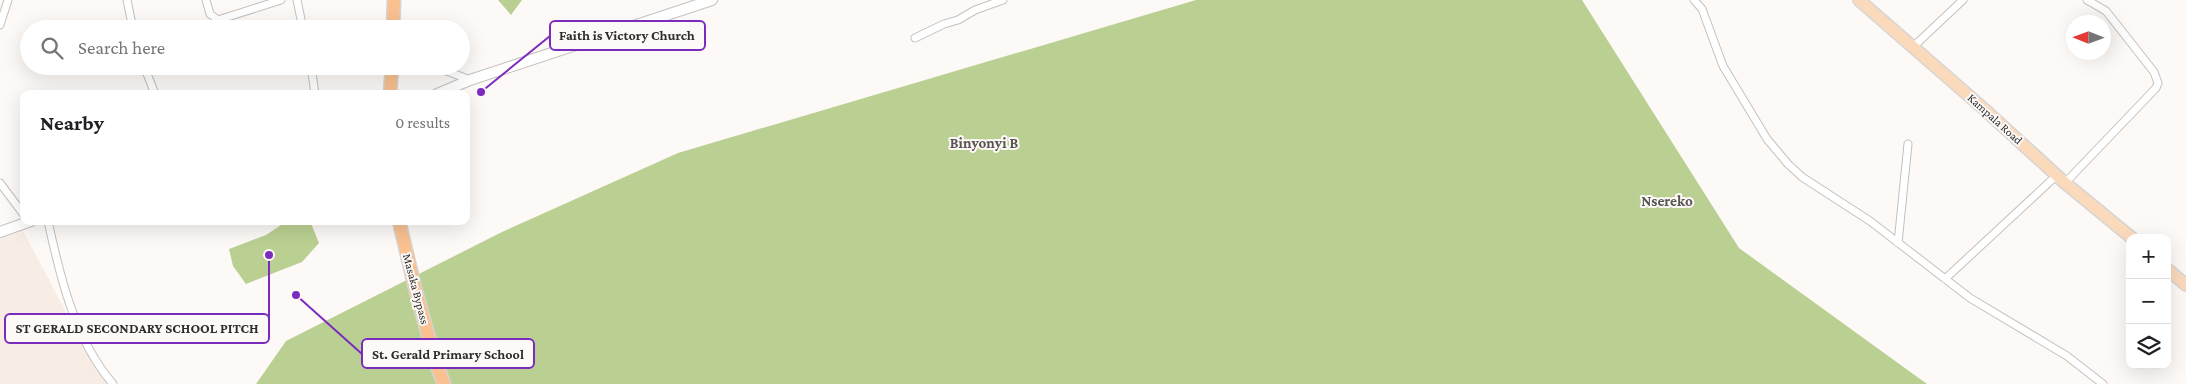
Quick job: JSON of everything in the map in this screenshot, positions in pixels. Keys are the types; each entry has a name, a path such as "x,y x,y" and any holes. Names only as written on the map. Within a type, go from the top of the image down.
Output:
{"highway":[{"path":"393,20 394,0"},
{"path":"390,90 391,75"},
{"name":"Masaka Bypass","path":"400,225 416,292 436,363 444,384"}],"main road":[{"path":"446,90 470,80 712,0"},
{"name":"Kampala Road","path":"1859,0 2061,180 2127,234"},
{"path":"0,232 20,224"},
{"path":"2171,272 2186,285"}],"street":[{"path":"0,24 8,0"},
{"path":"127,0 131,20"},
{"path":"206,0 210,14 218,20 281,0"},
{"path":"297,0 301,20"},
{"path":"915,38 1003,0"},
{"path":"1694,0 1702,9 1723,66 1767,139 1802,177 1870,221 1970,298 2067,356 2104,384"},
{"path":"1913,47 1963,0"},
{"path":"1945,279 2061,180 2150,94 2158,83 2154,72 2106,11 2087,0"},
{"path":"148,75 154,90"},
{"path":"312,75 314,90"},
{"path":"457,75 470,80"},
{"path":"1898,243 1908,144"},
{"path":"0,183 20,210"},
{"path":"49,225 67,295 94,358 113,384"}],"shaded area":[{"path":"23,231 74,327 108,384 0,384 0,239"}],"green space":[{"path":"498,0 522,0 511,15"},
{"path":"1196,0 1582,0 1739,248 1927,384 256,384 286,341 502,232 678,153"},
{"path":"281,225 312,225 319,243 302,262 246,284 233,266 229,249 266,235"}],"place":[{"name":"Faith is Victory Church","path":"481,92"},
{"name":"ST GERALD SECONDARY SCHOOL PITCH","path":"269,255"},
{"name":"St. Gerald Primary School","path":"296,295"}],"district":[{"name":"Binyonyi B","path":"984,143"},
{"name":"Nsereko","path":"1667,201"}]}
